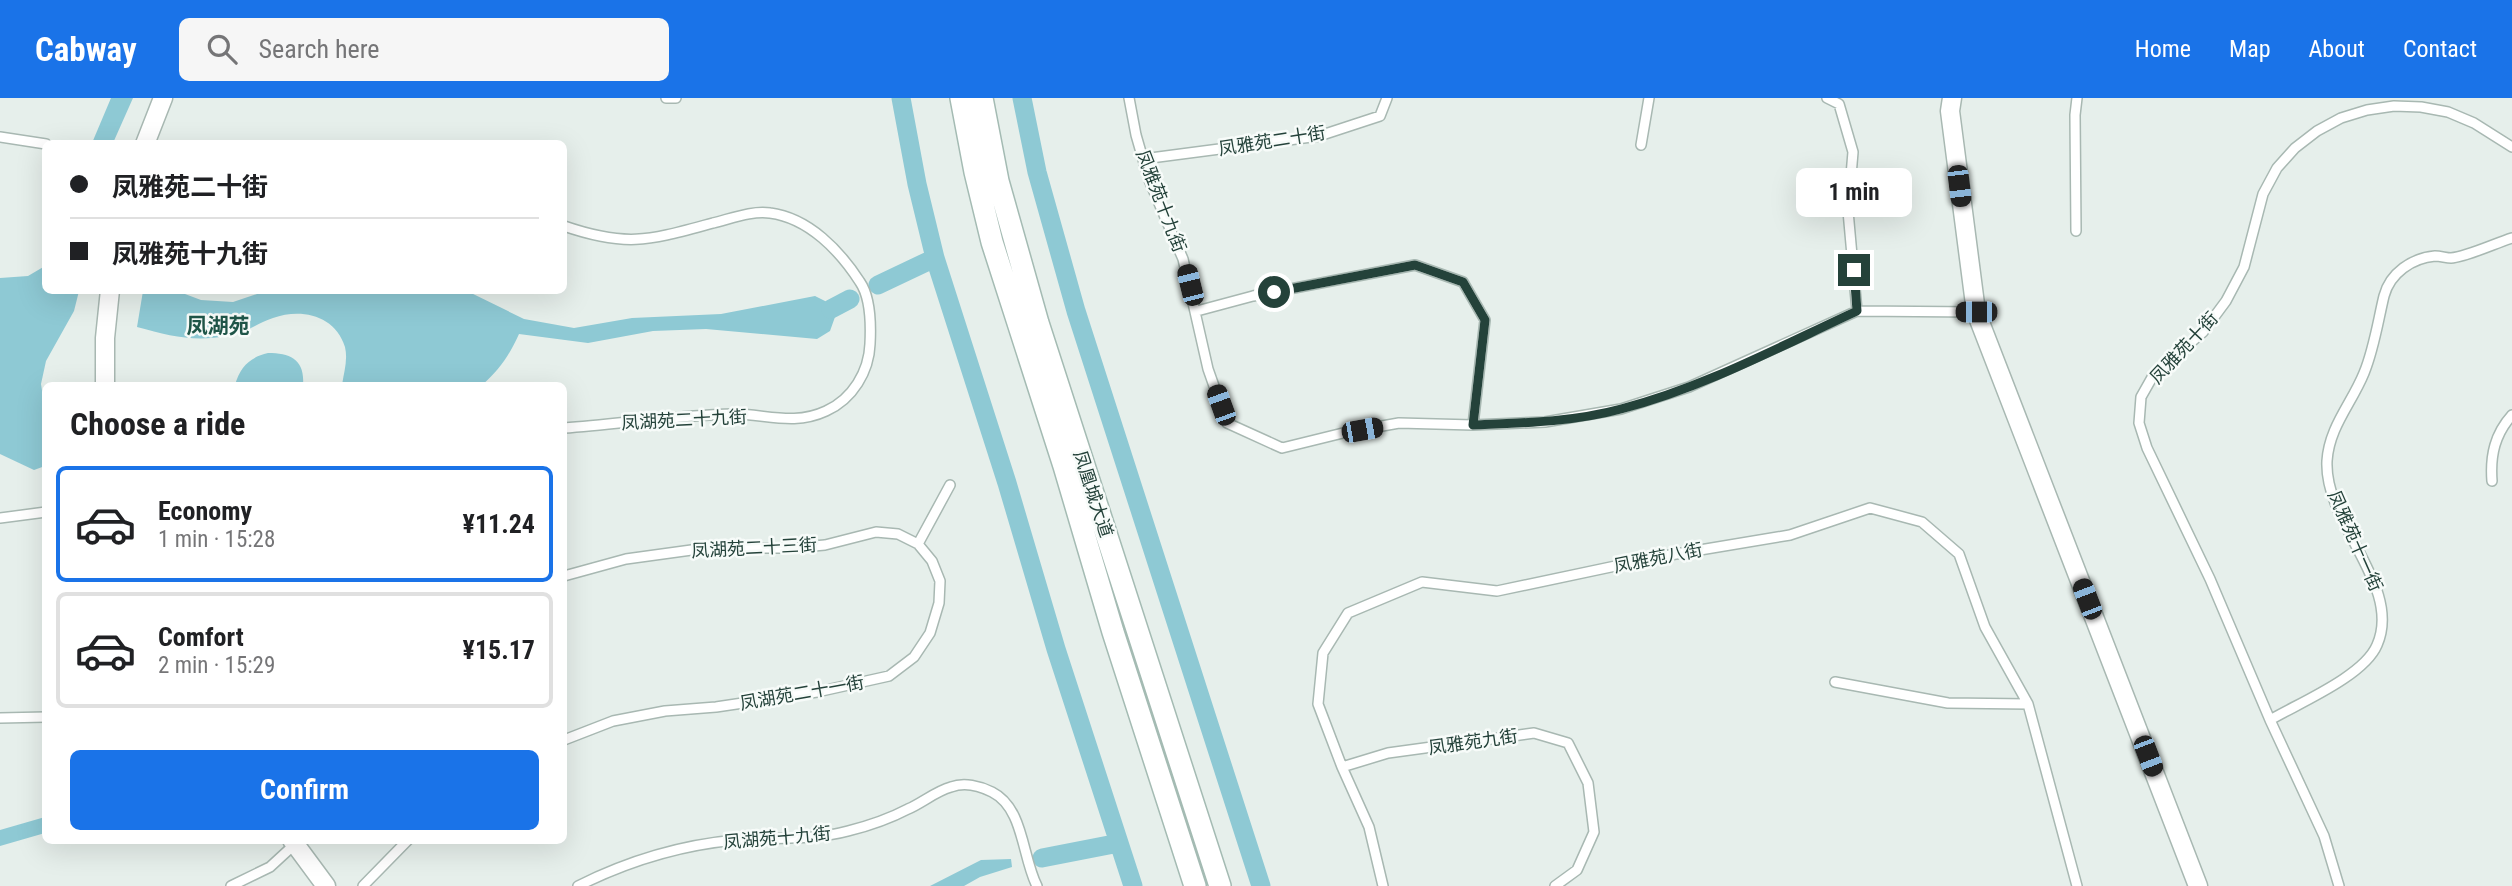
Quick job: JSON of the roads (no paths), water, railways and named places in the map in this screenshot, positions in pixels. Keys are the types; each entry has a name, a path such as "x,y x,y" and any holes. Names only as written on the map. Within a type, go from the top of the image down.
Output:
{"main road":[{"name":"凤凰城大道","path":"961,98 992,242 1195,886"},
{"name":"凤凰城大道","path":"982,98 998,181 1038,323 1220,886"}],"street":[{"path":"147,140 163,98"},
{"path":"1952,98 1950,111 1976,312 2198,886"},
{"path":"104,382 110,294"},
{"path":"295,844 326,886"}],"lane":[{"path":"666,98 676,98"},
{"name":"凤雅苑十九街","path":"1129,98 1149,180 1183,259 1208,369 1227,423 1282,448 1399,423 1473,425 1545,422 1620,409 1689,387 1857,311"},
{"name":"凤雅苑二十街","path":"1143,159 1319,136 1380,116 1387,98"},
{"path":"1641,145 1649,98"},
{"path":"1827,98 1839,104 1853,152 1848,211 1857,311 1976,312"},
{"path":"2076,232 2074,115 2077,98"},
{"name":"凤雅苑十街","path":"2339,886 2324,836 2270,720 2210,579 2147,448 2139,423 2141,397 2154,374 2203,332 2226,301 2244,267 2263,194 2277,168 2295,148 2317,131 2341,118 2367,110 2394,106 2421,107 2448,112 2474,122 2512,148"},
{"path":"0,136 42,143"},
{"name":"凤湖苑二十九街","path":"567,227 610,239 632,241 675,235 737,217 770,212 822,236 844,259 863,285 872,323 870,353 864,376 829,410 803,420 734,414 567,428"},
{"name":"凤雅苑十一街","path":"2270,720 2363,665 2377,647 2384,624 2382,601 2333,499 2328,481 2327,461 2336,424 2364,373 2390,282 2399,271 2424,258 2452,258 2512,238"},
{"path":"1196,311 1252,296 1415,265 1463,282 1485,320 1473,425"},
{"path":"2492,481 2490,466 2497,438 2512,415"},
{"path":"918,544 950,485"},
{"name":"凤雅苑八街","path":"1342,767 1318,704 1323,653 1348,614 1422,582 1497,591 1658,557 1790,536 1870,508 1922,522 1959,554 1985,627 2028,704 2077,886"},
{"path":"0,518 42,513"},
{"name":"凤湖苑二十三街","path":"567,575 626,559 706,548 791,548 825,545 876,532 898,534 918,544"},
{"name":"凤湖苑二十一街","path":"567,739 613,721 666,711 716,707 817,692 889,676 914,657 925,641 939,603 940,581 932,561 918,544"},
{"path":"1835,681 1948,703 2028,704"},
{"path":"0,718 42,717"},
{"name":"凤雅苑九街","path":"1342,767 1388,753 1534,733 1568,743 1588,783 1594,832 1577,870 1555,886"},
{"path":"1342,767 1369,827 1382,886"},
{"name":"凤湖苑十九街","path":"578,886 648,857 693,846 738,840 815,837 846,832 904,812 951,786 973,785 994,792 1010,808 1037,886"},
{"path":"231,886 270,867 292,844"},
{"path":"363,886 404,844"}],"water":[{"path":"111,98 133,98 114,140 93,140"},
{"path":"42,268 42,294 78,294 74,311 46,361 41,384 42,467 34,470 0,454 0,278 28,276"},
{"path":"142,294 185,294 201,300 233,302 257,294 473,294 524,319 574,328 632,318 721,314 815,296 829,303 835,317 830,331 817,339 706,329 653,331 588,343 519,334 504,362 485,382 342,382 346,361 345,347 340,336 325,321 305,314 284,315 239,333 204,338 171,335 137,327"},
{"path":"268,353 290,357 302,369 303,382 236,382 247,364"},
{"path":"42,818 42,834 0,846 0,830"},
{"path":"1011,859 1012,867 980,877 964,886 930,886 981,860"}],"waterway":[{"path":"901,98 917,184 935,258 1007,483 1056,649 1133,886"},
{"path":"1022,98 1037,172 1076,311 1261,886"},
{"path":"878,285 935,258"},
{"path":"831,309 850,299"},
{"path":"1042,858 1119,843"}],"district":[{"name":"凤湖苑","path":"218,326"}]}
